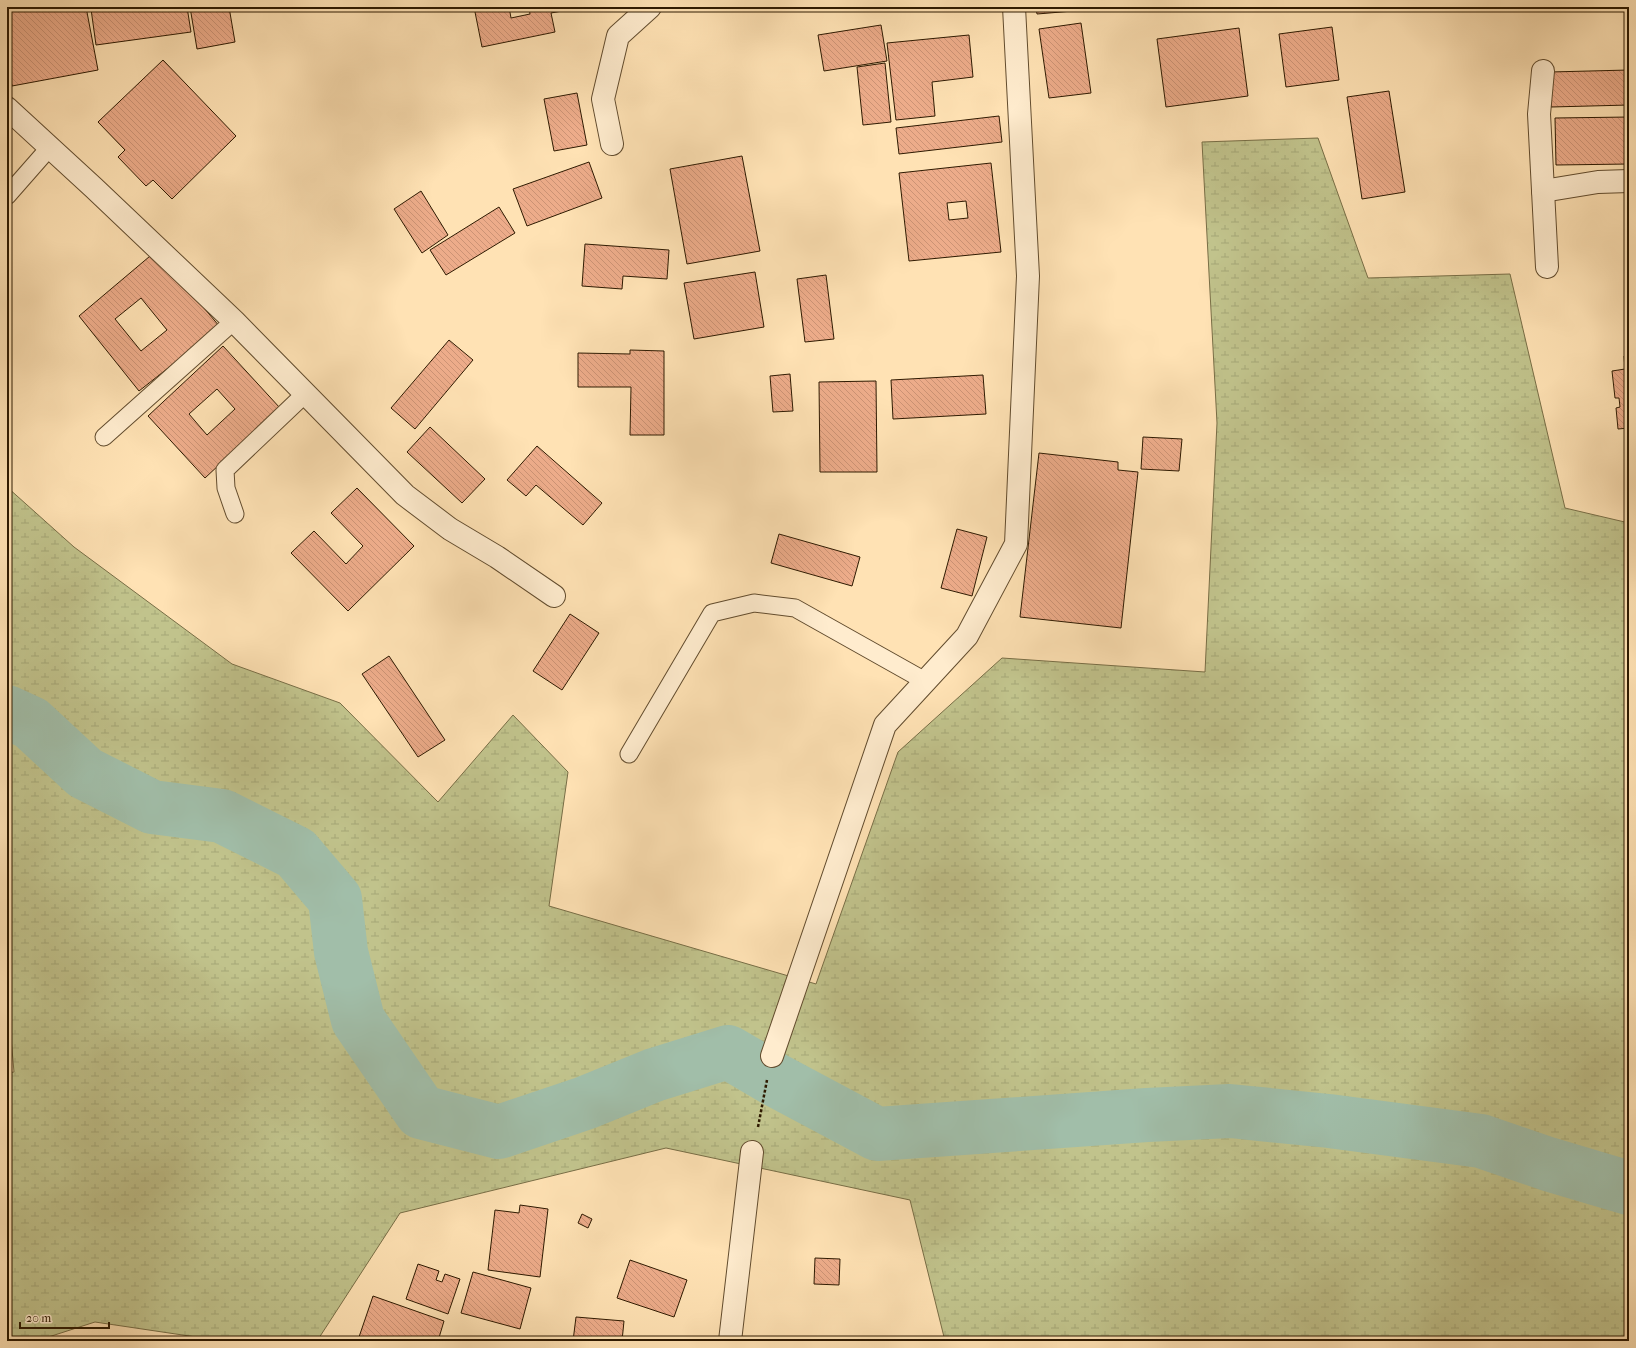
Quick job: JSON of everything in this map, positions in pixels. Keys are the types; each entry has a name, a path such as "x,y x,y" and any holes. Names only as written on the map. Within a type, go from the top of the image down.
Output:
{"street":[{"path":"612,144 603,99 618,36 650,7"},
{"path":"772,1056 885,725 967,636 1016,544 1028,276 1014,7"},
{"path":"1543,71 1539,114 1547,267"},
{"path":"7,108 234,321 405,495 450,528 497,557 554,596"},
{"path":"1543,191 1598,182 1629,181"},
{"path":"730,1341 752,1152"}],"lane":[{"path":"7,196 50,147"},
{"path":"104,437 234,321"},
{"path":"235,514 226,488 225,470 306,393"},
{"path":"629,754 712,613 754,603 795,608 926,682"}],"path":[{"path":"752,1152 772,1056"}],"green space":[{"path":"1318,138 1368,278 1510,274 1565,508 1629,523 1629,1341 945,1341 910,1200 666,1148 400,1213 317,1341 223,1341 95,1322 36,1341 7,1341 7,1073 14,1072 7,992 7,487 74,547 232,664 340,703 438,802 513,715 568,772 549,906 816,984 898,752 1002,658 1205,672 1217,423 1202,142"}],"building":[{"path":"7,7 86,7 98,70 12,86 7,62"},
{"path":"106,7 187,7 191,32 96,45 91,9"},
{"path":"190,7 229,7 235,42 197,49"},
{"path":"474,7 509,7 511,18 530,14 529,7 573,7 573,9 551,13 555,32 482,47"},
{"path":"1036,7 1073,7 1073,11 1037,14"},
{"path":"1081,23 1091,93 1049,98 1039,29"},
{"path":"881,25 887,61 824,71 818,35"},
{"path":"1332,27 1339,80 1286,87 1279,34"},
{"path":"1239,28 1248,96 1166,107 1157,39"},
{"path":"969,35 973,77 932,82 935,116 896,120 887,43"},
{"path":"163,60 236,136 172,199 153,180 146,186 118,157 125,150 98,122"},
{"path":"885,63 891,122 863,125 857,67"},
{"path":"1629,70 1629,105 1551,107 1550,72"},
{"path":"1389,91 1405,192 1362,199 1347,97"},
{"path":"577,93 587,145 554,151 544,99"},
{"path":"999,116 1002,142 899,154 896,128"},
{"path":"1629,117 1629,164 1556,165 1555,118"},
{"path":"742,156 760,251 687,264 670,169"},
{"path":"589,162 602,198 527,226 513,189"},
{"path":"991,163 1001,252 909,261 899,173","holes":["966,201 968,218 949,220 947,203"]},
{"path":"421,191 448,235 422,253 394,209"},
{"path":"499,207 515,233 446,275 430,250"},
{"path":"585,244 669,250 667,279 623,276 622,289 582,286"},
{"path":"156,251 220,327 139,391 79,316","holes":["141,298 167,330 141,351 115,319"]},
{"path":"755,272 764,327 694,339 684,283"},
{"path":"826,275 834,339 805,342 797,279"},
{"path":"449,340 473,360 415,429 391,408"},
{"path":"223,346 280,408 205,478 148,416","holes":["217,389 235,409 207,435 189,414"]},
{"path":"630,350 664,351 664,435 630,435 631,387 578,387 578,353 630,354"},
{"path":"1624,356 1629,356 1629,428 1618,429 1616,408 1620,407 1619,398 1615,398 1612,371 1625,369"},
{"path":"790,374 793,411 773,412 770,376"},
{"path":"983,375 986,414 893,419 891,380"},
{"path":"876,381 877,472 820,472 819,382"},
{"path":"430,427 485,479 462,503 407,452"},
{"path":"1143,437 1182,439 1179,471 1141,469"},
{"path":"537,446 602,503 583,525 536,485 526,496 507,480"},
{"path":"1039,453 1118,462 1118,470 1138,472 1121,628 1020,617"},
{"path":"357,488 414,546 348,611 291,553 314,531 346,564 363,546 331,513"},
{"path":"957,529 987,537 972,596 941,588"},
{"path":"779,534 860,557 852,586 771,563"},
{"path":"570,614 599,633 562,690 533,671"},
{"path":"389,656 445,740 418,757 362,674"},
{"path":"520,1205 548,1209 540,1277 488,1270 495,1210 519,1213"},
{"path":"582,1214 592,1219 588,1228 578,1223"},
{"path":"815,1258 840,1259 839,1285 814,1284"},
{"path":"630,1260 687,1280 674,1317 617,1298"},
{"path":"418,1264 439,1271 436,1280 442,1282 445,1274 460,1279 448,1314 406,1299"},
{"path":"473,1272 531,1288 520,1329 461,1313"},
{"path":"373,1296 444,1321 438,1341 371,1341 359,1337"},
{"path":"576,1317 624,1321 622,1341 573,1341"}],"waterway":[{"path":"7,712 31,723 85,773 152,807 222,816 296,853 335,899 341,952 358,1020 421,1112 499,1132 585,1103 654,1075 728,1052 774,1079 877,1134 1147,1115 1230,1111 1329,1121 1481,1141 1548,1164 1629,1188"}]}
